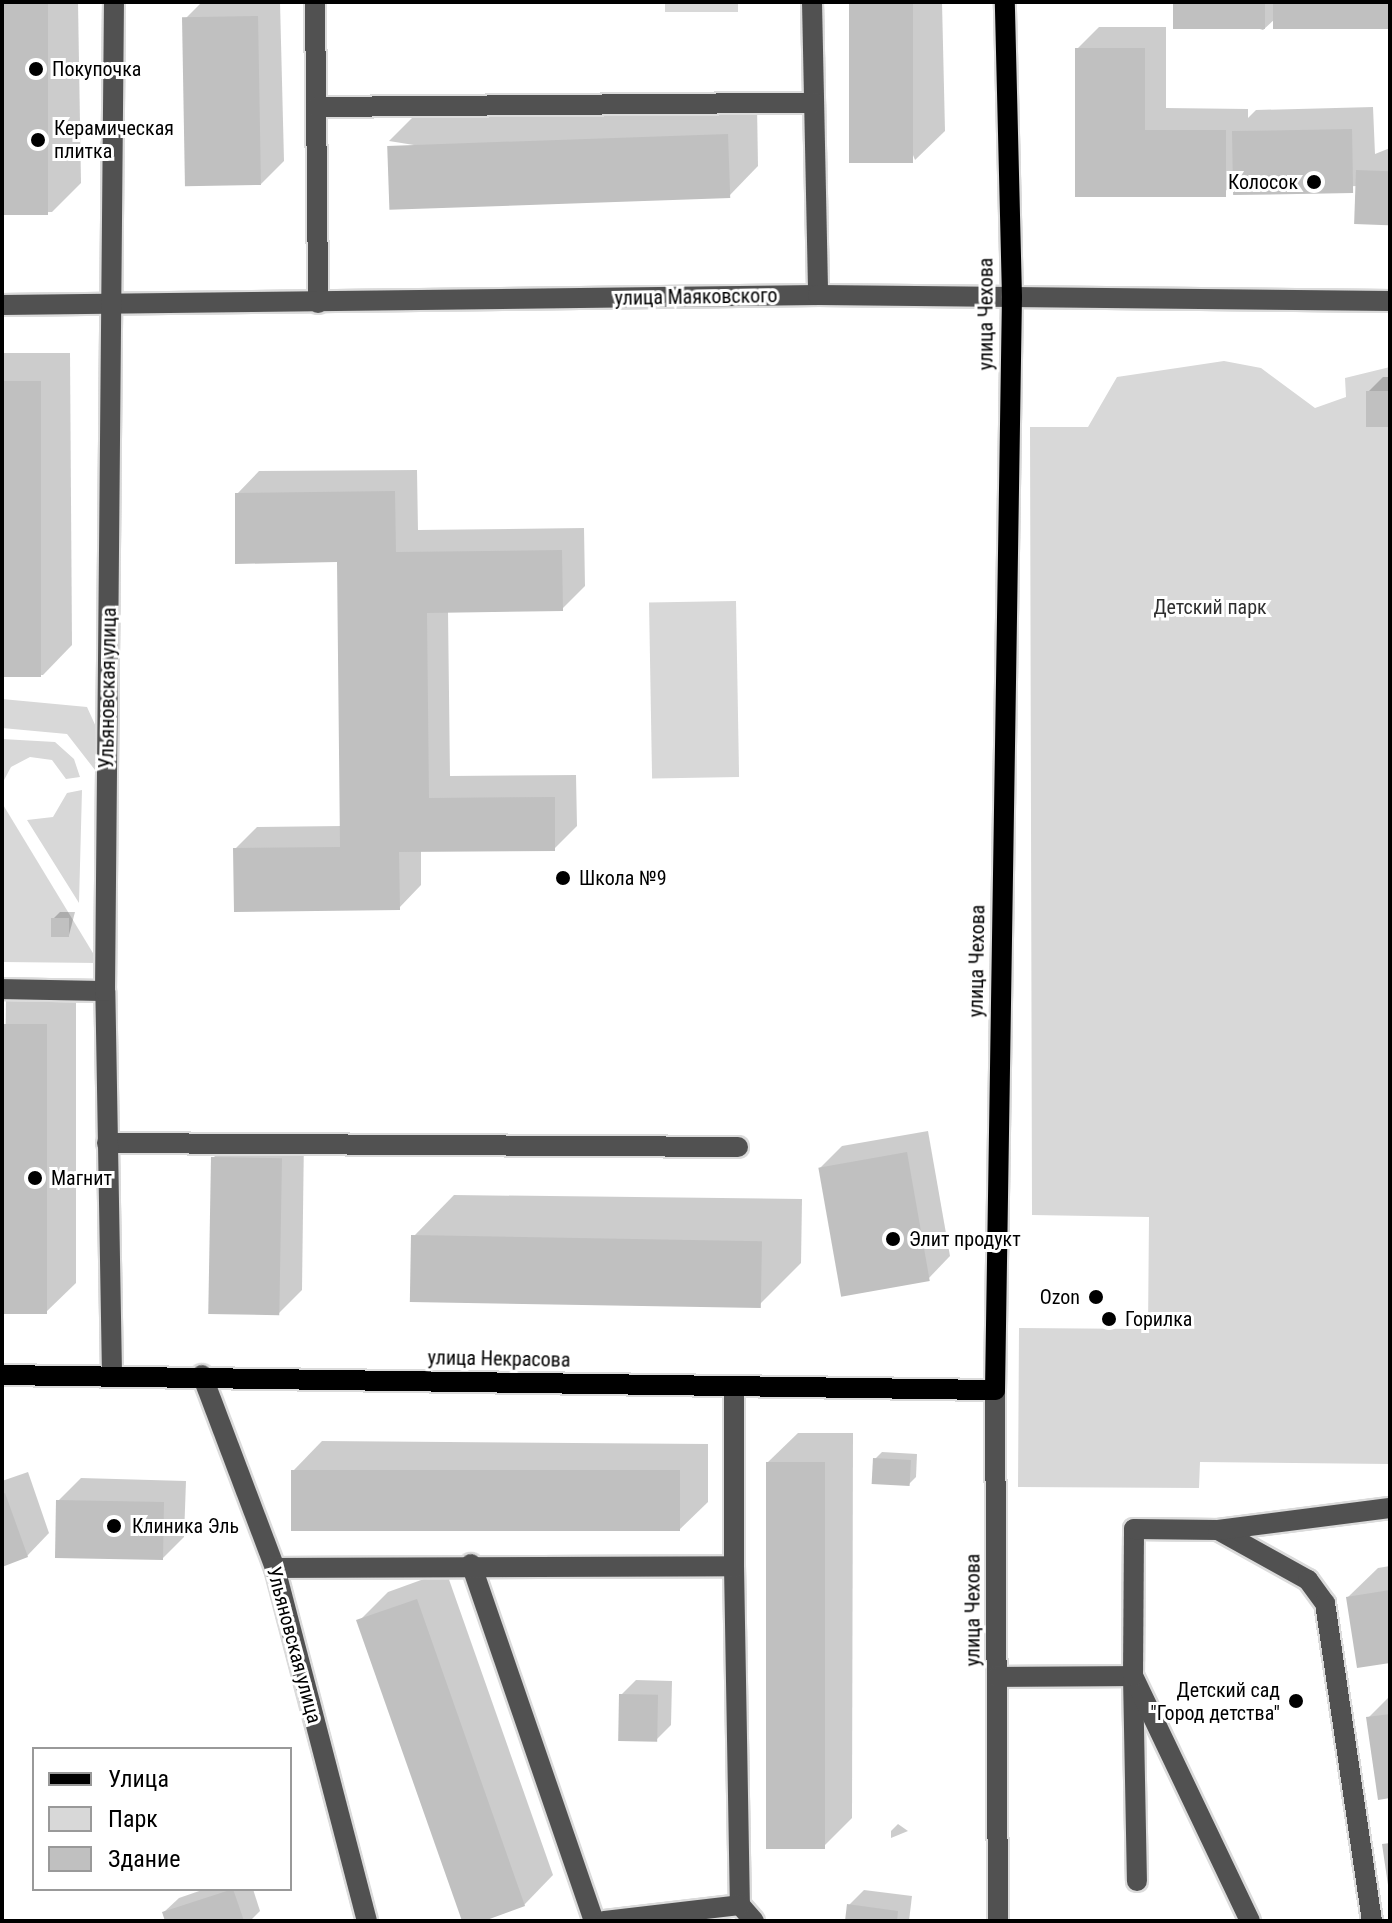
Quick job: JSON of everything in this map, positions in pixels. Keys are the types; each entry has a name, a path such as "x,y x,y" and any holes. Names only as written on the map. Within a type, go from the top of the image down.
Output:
{"main road":[{"name":"улица Чехова","path":"995,1390 1012,297 1005,2"},
{"name":"улица Некрасова","path":"2,1375 202,1375 734,1389 995,1390"}],"street":[{"name":"Ульяновская улица","path":"112,1374 105,991 115,305 114,2"},
{"path":"315,2 318,303"},
{"path":"812,2 818,295"},
{"path":"316,107 814,103"},
{"name":"улица Маяковского","path":"2,305 818,295 1390,301"},
{"path":"2,989 105,991"},
{"path":"107,1143 738,1147"},
{"name":"Ульяновская улица","path":"202,1375 275,1568 367,1921"},
{"path":"734,1389 740,1905 754,1921"},
{"name":"улица Чехова","path":"995,1390 998,1921"},
{"path":"1137,1881 1134,1529 1218,1530 1390,1508"},
{"path":"1218,1530 1308,1580 1325,1603 1372,1921"},
{"path":"275,1568 471,1564 734,1566"},
{"path":"471,1564 594,1921"},
{"path":"997,1677 1133,1676"},
{"path":"1133,1676 1250,1921"},
{"path":"604,1921 740,1905"}],"green space":[{"path":"665,2 738,2 738,12 665,12"},
{"name":"Детский парк","path":"1224,361 1261,368 1315,408 1346,397 1345,378 1390,367 1390,1464 1200,1462 1199,1488 1018,1487 1019,1328 1148,1329 1149,1217 1032,1215 1030,427 1088,427 1117,377"},
{"path":"736,601 739,777 652,778 649,603"},
{"path":"2,699 87,707 97,729 95,770 67,734 2,728"},
{"path":"2,739 55,742 74,759 80,777 66,779 52,760 30,757 11,767 3,782"},
{"path":"82,790 79,903 27,820 53,817 67,793"},
{"path":"2,803 99,963 2,962"}],"building":[{"path":"2,2 48,2 48,215 2,215"},
{"path":"849,2 913,2 913,163 849,163"},
{"path":"1173,2 1265,2 1265,29 1173,29"},
{"path":"1273,2 1390,2 1390,29 1273,29"},
{"path":"258,16 261,185 185,186 182,17"},
{"path":"1075,48 1145,48 1145,130 1226,130 1226,197 1075,197"},
{"path":"1352,129 1353,193 1233,195 1232,131"},
{"path":"728,134 730,198 389,210 387,146"},
{"path":"1356,170 1390,171 1388,225 1354,224"},
{"path":"2,381 41,381 41,677 2,677"},
{"path":"1366,391 1390,391 1390,427 1366,427"},
{"path":"395,491 396,552 562,550 563,611 427,613 429,798 555,797 555,851 399,852 400,910 234,912 233,848 340,847 337,562 235,564 235,493"},
{"path":"51,918 69,918 69,937 51,937"},
{"path":"2,1024 47,1024 47,1314 2,1314"},
{"path":"907,1152 930,1281 841,1297 818,1168"},
{"path":"211,1157 282,1158 279,1315 208,1314"},
{"path":"411,1235 762,1241 761,1308 410,1302"},
{"path":"873,1458 911,1460 910,1486 872,1484"},
{"path":"766,1462 825,1462 825,1849 766,1849"},
{"path":"291,1470 680,1470 680,1531 291,1531"},
{"path":"5,1493 28,1557 2,1567 2,1494"},
{"name":"Клиника Эль","path":"56,1500 164,1502 163,1560 55,1558"},
{"path":"1390,1590 1390,1663 1357,1668 1346,1597"},
{"path":"417,1599 525,1906 484,1921 462,1921 356,1620"},
{"path":"619,1694 658,1695 657,1742 618,1741"},
{"path":"1390,1714 1390,1798 1378,1800 1366,1717"},
{"path":"1390,1843 1390,1885 1388,1885 1382,1844"},
{"path":"234,1891 244,1921 165,1921 162,1912"},
{"path":"847,1904 898,1911 897,1921 845,1921"}],"place":[{"name":"Покупочка","path":"36,69"},
{"name":"Керамическая плитка","path":"38,140"},
{"name":"Колосок","path":"1314,182"},
{"name":"Школа №9","path":"563,878"},
{"name":"Магнит","path":"35,1178"},
{"name":"Элит продукт","path":"893,1239"},
{"name":"Ozon","path":"1096,1297"},
{"name":"Горилка","path":"1109,1319"},
{"name":"Клиника Эль","path":"114,1526"},
{"name":"Детский сад \"Город детства\"","path":"1296,1701"}]}
